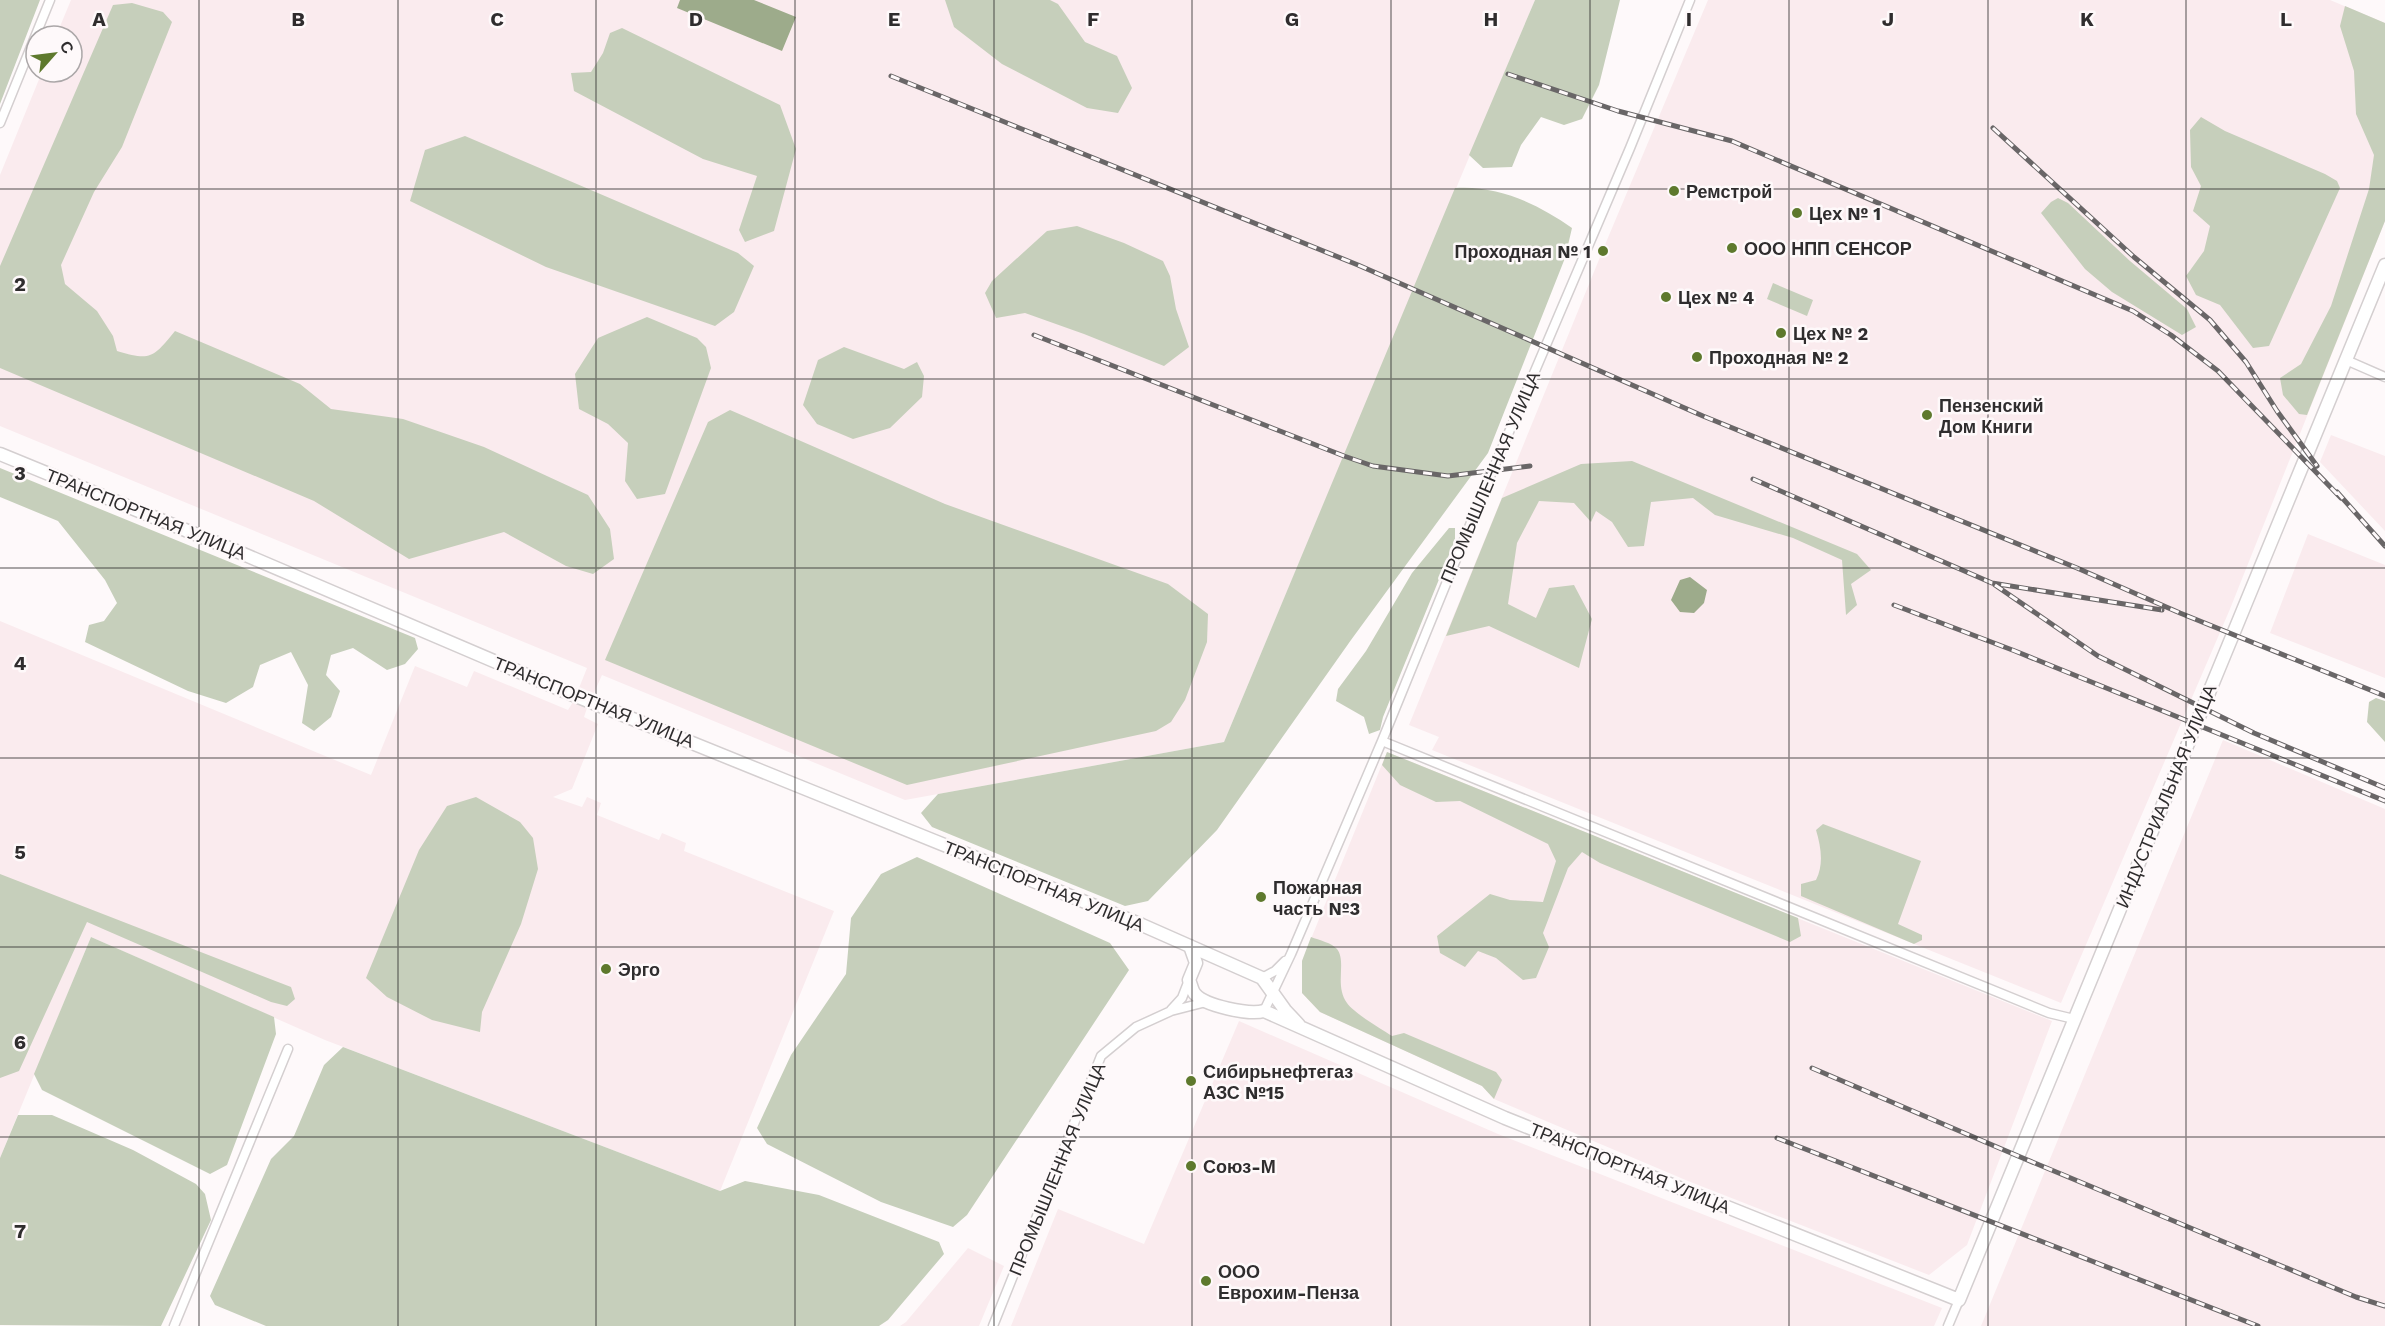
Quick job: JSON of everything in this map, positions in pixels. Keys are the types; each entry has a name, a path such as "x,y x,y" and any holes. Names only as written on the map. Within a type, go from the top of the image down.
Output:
{"street":[{"path":"0,123 50,0"},
{"name":"ПРОМЫШЛЕННАЯ УЛИЦА","path":"1264,1011 1291,954 1382,741 1483,493 1630,148 1690,0"},
{"name":"ИНДУСТРИАЛЬНАЯ УЛИЦА","path":"1948,1326 2385,265"},
{"path":"2346,360 2385,377"},
{"name":"ТРАНСПОРТНАЯ УЛИЦА","path":"0,454 234,550 571,694 1190,946 1262,978"},
{"path":"1382,741 2038,1009 2074,1019"},
{"path":"1171,1011 1182,998 1196,963 1190,946"},
{"path":"1291,954 1275,971 1262,978 1285,1010 1304,1030"},
{"path":"1196,963 1212,956"},
{"path":"1189,980 1194,993 1206,1002 1253,1014 1264,1011"},
{"name":"ПРОМЫШЛЕННАЯ УЛИЦА","path":"993,1326 1101,1056 1136,1027 1171,1011 1206,1002"},
{"name":"ТРАНСПОРТНАЯ УЛИЦА","path":"1264,1011 1504,1118 1959,1300"},
{"path":"174,1326 288,1049"}],"shaded area":[{"path":"0,0 40,0 31,24 24,24 24,42 0,104"},
{"path":"71,0 1535,0 1224,742 905,800 602,675 593,695 579,688 587,668 0,426 0,175 37,84 84,84 84,24 61,24"},
{"path":"680,0 754,0 796,17 782,51 677,8"},
{"path":"945,0 1050,0 1058,4 1085,42 1117,56 1132,88 1118,113 1087,108 1002,64 954,27"},
{"path":"1535,0 1620,0 1599,85 1582,119 1564,125 1541,117 1521,145 1512,167 1483,168 1469,155"},
{"path":"1708,0 2330,0 2385,23 2385,221 2230,609 2061,1003 1432,750 1439,737 1409,725 1607,240"},
{"path":"132,3 163,12 172,22 122,147 94,192 61,265 65,284 97,311 113,336 117,351 137,356 150,355 156,352 175,331 300,384 331,409 403,419 484,447 588,495 610,529 614,559 593,574 566,566 504,532 409,559 314,501 0,368 0,266 79,84 84,84 84,72 113,5"},
{"path":"2345,6 2385,23 2385,221 2307,415 2299,414 2283,395 2280,378 2301,364 2331,306 2369,189 2374,155 2356,114 2354,71 2340,26"},
{"path":"622,28 780,105 796,149 774,231 745,242 739,230 757,176 703,159 574,91 571,73 591,72 603,53 610,33"},
{"path":"2201,117 2225,131 2325,174 2337,181 2340,188 2269,346 2253,348 2220,305 2196,295 2186,276 2204,251 2210,226 2193,211 2201,186 2191,167 2190,130"},
{"path":"465,136 738,253 754,266 734,312 715,326 546,267 410,201 425,150"},
{"path":"1455,188 1502,193 1531,204 1559,219 1572,228 1565,258 1488,453 1351,640 1217,830 1148,901 1125,906 932,827 921,813 938,794 1224,742"},
{"path":"2058,198 2068,203 2130,261 2187,309 2196,327 2182,335 2112,292 2085,269 2041,213"},
{"path":"1077,226 1124,243 1163,261 1170,276 1176,309 1189,347 1164,366 1025,313 996,318 985,293 992,281 1047,231"},
{"path":"1773,283 1813,300 1807,316 1767,299"},
{"path":"647,317 697,338 706,347 711,368 665,494 637,499 625,481 628,443 608,424 579,409 575,374 598,338"},
{"path":"844,347 904,369 917,362 924,376 922,397 890,428 853,439 817,424 803,405 818,360"},
{"path":"730,410 945,504 1168,584 1208,614 1207,642 1185,700 1171,722 1156,731 907,785 605,660 708,422"},
{"path":"2331,435 2385,456 2385,531 2320,462"},
{"path":"1632,461 1857,554 1871,570 1851,584 1857,605 1846,615 1842,560 1793,538 1715,515 1693,498 1651,502 1644,546 1628,547 1612,522 1596,511 1591,522 1574,503 1539,501 1517,543 1508,604 1536,618 1549,588 1574,585 1592,619 1579,668 1489,626 1446,636 1502,498 1581,464"},
{"path":"0,468 415,638 418,649 405,664 387,670 353,648 331,655 326,675 340,691 331,717 314,731 302,723 308,685 291,652 260,665 253,687 226,703 188,691 85,642 89,625 104,621 117,603 105,580 58,521 0,497"},
{"path":"1449,528 1455,528 1455,540 1383,717 1380,730 1369,734 1364,717 1336,701 1338,689 1366,651 1412,573"},
{"path":"2308,534 2385,565 2385,678 2270,633"},
{"path":"1690,577 1707,590 1704,603 1694,613 1680,612 1671,600 1680,580"},
{"path":"0,621 371,775 415,666 467,687 474,671 568,710 573,702 587,708 584,717 598,724 572,789 553,797 582,807 587,797 601,803 597,815 659,840 662,833 686,843 684,851 834,911 720,1191 325,1040 91,937 0,1158"},
{"path":"2376,698 2385,701 2385,742 2367,722 2369,702"},
{"path":"2223,740 2385,809 2385,1326 1981,1326"},
{"path":"1387,752 2052,1021 1967,1245 1929,1275 1688,1181 1494,1099 1482,1086 1320,1012 1302,993 1302,961"},
{"path":"1387,752 1798,918 1801,936 1790,942 1600,863 1582,852 1568,868 1543,933 1549,947 1536,978 1523,980 1496,958 1478,951 1465,967 1440,953 1437,936 1490,894 1510,900 1543,902 1556,861 1548,844 1460,801 1436,802 1400,785 1382,765"},
{"path":"476,797 520,822 533,838 538,869 521,924 482,1012 480,1032 432,1020 387,997 366,978 419,850 447,806"},
{"path":"1823,824 1921,861 1898,924 1922,935 1922,940 1914,944 1801,896 1801,884 1816,880 1819,874 1821,855 1816,830"},
{"path":"917,857 1110,943 1129,970 967,1215 953,1227 881,1202 767,1144 757,1128 791,1055 846,974 851,918 881,874"},
{"path":"0,874 291,987 295,999 287,1006 271,1002 87,922 19,1071 0,1078"},
{"path":"91,937 274,1017 276,1034 227,1165 210,1174 42,1090 34,1074"},
{"path":"1311,937 1329,943 1340,954 1341,989 1347,1003 1355,1011 1392,1036 1404,1033 1496,1072 1502,1080 1494,1099 1482,1086 1320,1012 1302,993 1302,961"},
{"path":"1239,1021 1498,1134 1942,1308 1934,1326 1011,1326 1058,1209 1144,1244"},
{"path":"343,1047 720,1191 745,1181 819,1195 939,1242 944,1254 888,1320 879,1326 266,1326 215,1305 210,1296 271,1159 294,1136 324,1065"},
{"path":"18,1115 52,1115 133,1150 196,1184 205,1194 211,1220 161,1326 0,1325 0,1158"},
{"path":"968,1248 1004,1266 979,1326 900,1326 906,1322"}],"railway":[{"path":"1508,74 1618,111 1732,141 2133,311 2171,335 2218,371 2341,498"},
{"path":"891,76 1358,265 1703,416 2385,696"},
{"path":"1993,128 2134,257 2210,320 2246,362 2277,411 2317,466"},
{"path":"1034,335 1373,466 1448,476 1530,466"},
{"path":"1753,479 1992,583 2162,610"},
{"path":"2337,492 2385,546"},
{"path":"1995,585 2098,656 2254,733 2385,788"},
{"path":"1894,605 2015,651 2385,801"},
{"path":"1812,1068 2356,1297 2385,1306"},
{"path":"1777,1138 2258,1326"}],"place":[{"name":"Ремстрой","path":"1674,191"},
{"name":"Цех № 1","path":"1797,213"},
{"name":"ООО НПП СЕНСОР","path":"1732,248"},
{"name":"Проходная № 1","path":"1603,251"},
{"name":"Цех № 4","path":"1666,297"},
{"name":"Цех № 2","path":"1781,333"},
{"name":"Проходная № 2","path":"1697,357"},
{"name":"Пензенский Дом Книги","path":"1927,415"},
{"name":"Пожарная часть №3","path":"1261,897"},
{"name":"Эрго","path":"606,969"},
{"name":"Сибирьнефтегаз АЗС №15","path":"1191,1081"},
{"name":"Союз-М","path":"1191,1166"},
{"name":"ООО Еврохим-Пенза","path":"1206,1281"}]}
